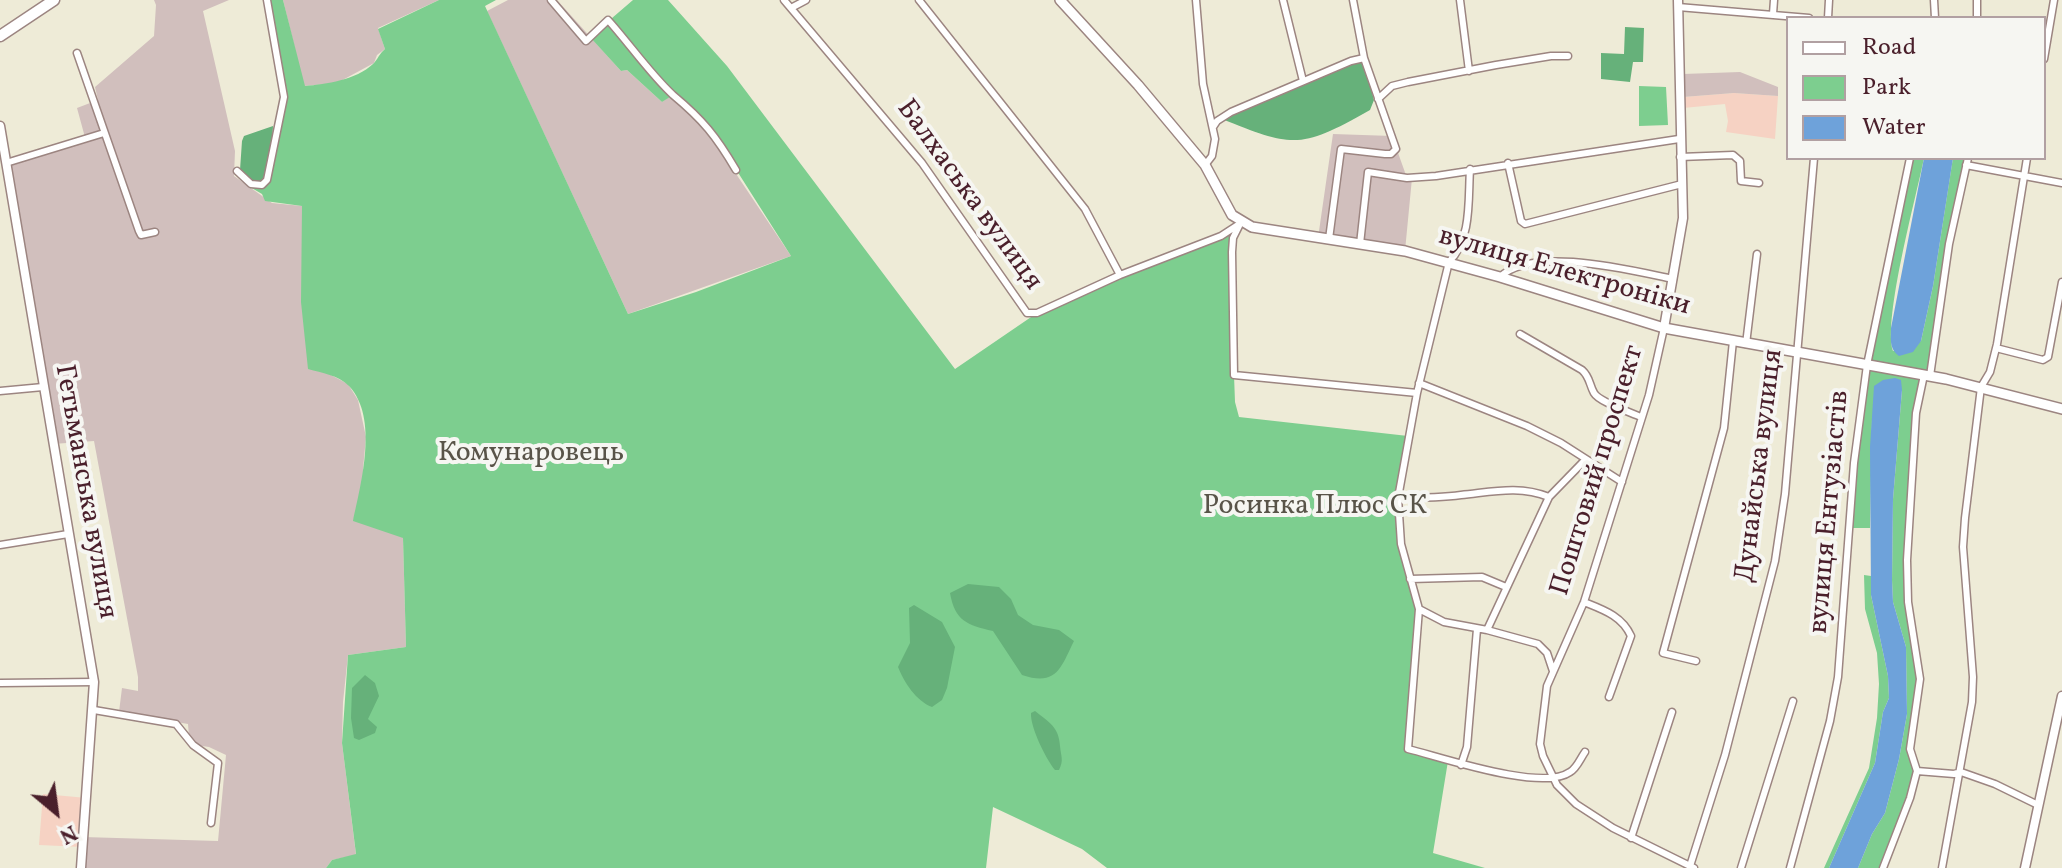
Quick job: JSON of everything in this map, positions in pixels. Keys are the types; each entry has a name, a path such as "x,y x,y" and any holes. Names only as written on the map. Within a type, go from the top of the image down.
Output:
{"main road":[{"path":"0,36 54,0"},
{"path":"1060,0 1138,85 1205,165 1225,205 1241,223"},
{"name":"вулиця Електроніки","path":"1241,223 1264,230 1405,251 1664,328 1927,376 2062,409"}],"street":[{"path":"237,171 251,184 262,185 267,180 278,132 284,97 267,0"},
{"path":"552,0 586,41 608,20 673,94 711,130 736,170"},
{"name":"Балхаська вулиця","path":"784,0 922,163 1027,313 1037,313 1120,275 1221,236 1241,223"},
{"path":"791,8 806,0"},
{"path":"919,0 1085,209 1120,275"},
{"path":"1196,0 1203,84 1215,149 1205,165"},
{"path":"1283,0 1303,81"},
{"path":"1329,239 1341,149 1391,154 1396,149 1364,58 1353,0"},
{"path":"1460,0 1469,71"},
{"path":"1773,14 1774,0"},
{"path":"2046,47 2054,0"},
{"path":"1678,3 1791,16"},
{"name":"Поштовий проспект","path":"1678,3 1683,218 1659,358 1584,602 1547,686 1540,744 1552,777 1576,804 1679,865 1692,867"},
{"path":"77,53 139,231 141,235 155,232"},
{"path":"1378,99 1384,90 1392,86 1551,56 1568,56"},
{"path":"1213,128 1217,121 1231,112 1364,58"},
{"name":"Гетьманська вулиця","path":"0,126 94,682 81,868"},
{"path":"6,163 104,133"},
{"path":"1360,244 1368,172 1412,178 1679,139"},
{"path":"1680,157 1733,155 1740,161 1741,181 1759,183"},
{"name":"Дунайська вулиця","path":"1692,867 1775,561 1799,353 1814,160"},
{"name":"вулиця Ентузіастів","path":"1790,868 1830,721 1838,677 1854,463 1910,160"},
{"path":"1942,868 1972,702 1973,677 1963,547 1981,387 1990,372 1996,348 2027,160"},
{"path":"1883,868 1917,771 1910,749 1920,679 1908,602 1907,560 1916,413 1927,376 1949,244 1967,161 2062,183"},
{"path":"1508,163 1517,212 1525,224 1682,184"},
{"path":"1470,169 1463,240 1449,262 1419,383 1398,498 1399,531 1419,609 1408,749 1461,765 1529,778 1552,777 1573,771 1585,752"},
{"path":"1241,223 1233,238 1232,252 1234,375 1417,393"},
{"path":"1746,344 1757,254"},
{"path":"1500,277 1526,265 1575,262 1615,265 1673,279"},
{"path":"1996,348 2043,360 2048,357 2062,282"},
{"path":"1520,334 1582,370 1589,376 1594,394 1600,399 1641,417"},
{"path":"1696,661 1663,653 1724,428 1733,341"},
{"path":"1419,383 1527,426 1561,443 1622,482"},
{"path":"0,391 43,387"},
{"path":"1487,630 1549,497 1585,460"},
{"path":"1398,498 1507,489 1522,489 1549,497"},
{"path":"0,545 68,534"},
{"path":"1410,579 1482,577 1506,587"},
{"path":"1584,602 1616,616 1631,636 1609,697"},
{"path":"1419,609 1444,622 1538,644 1547,653 1553,671"},
{"path":"1461,765 1467,747 1477,629"},
{"path":"0,683 94,682"},
{"path":"2025,868 2062,696"},
{"path":"1741,868 1793,701"},
{"path":"94,710 176,724 193,745 218,763 211,823"},
{"path":"1631,838 1672,712"},
{"path":"1917,771 1961,772 2038,805"}],"shaded area":[{"path":"154,0 229,0 203,11 235,151 234,176 272,203 302,206 331,375 348,384 358,400 366,437 363,469 403,538 406,647 348,655 342,743 356,855 332,860 326,868 81,868 83,837 218,841 226,755 195,745 189,736 188,724 119,712 122,688 138,691 138,677 94,441 53,444 7,167 86,141 77,108 98,100 95,87 154,36"},
{"path":"283,0 439,0 378,28 385,49 377,55 374,63 337,83 304,86"},
{"path":"508,0 557,0 621,71 627,70 662,102 673,94 694,111 791,256 628,314 487,11"},
{"path":"1740,72 1778,87 1778,96 1734,93 1683,97 1683,74"},
{"path":"1734,93 1778,96 1775,139 1726,132 1725,104 1683,108 1683,97"},
{"path":"1333,134 1392,136 1407,178 1412,178 1405,251 1318,238"},
{"path":"43,794 87,798 83,847 39,845"}],"green space":[{"path":"270,0 283,0 305,86 340,80 366,69 385,49 378,29 439,0 496,0 485,6 628,314 791,256 711,130 673,95 662,102 627,70 621,71 590,37 633,0 668,0 727,66 955,369 1037,313 1220,236 1241,223 1233,238 1234,375 1239,417 1408,436 1400,483 1399,531 1419,609 1408,748 1448,761 1433,853 1485,868 1107,868 1082,849 993,807 986,868 326,868 332,860 356,854 342,743 348,655 406,647 403,538 353,521 366,433 358,399 349,386 340,379 308,369 301,302 302,206 265,201 262,194 250,187 258,188 269,180 287,97"},
{"path":"1625,27 1644,28 1643,62 1633,62 1630,82 1601,79 1601,53 1624,54"},
{"path":"1364,61 1374,100 1370,110 1328,132 1312,138 1282,139 1222,119"},
{"path":"1639,86 1666,87 1668,125 1639,126"},
{"path":"273,126 268,170 261,183 252,182 240,170 242,141 244,136"},
{"path":"1910,160 1924,160 1896,286 1892,313 1893,351 1921,341 1953,160 1967,160 1958,196 1932,369 1924,375 1916,413 1908,602 1920,679 1911,749 1917,771 1883,868 1858,868 1872,834 1885,813 1907,714 1906,647 1893,602 1892,580 1893,499 1902,390 1872,419 1870,528 1850,528 1867,365"},
{"path":"1864,575 1871,576 1871,595 1888,676 1889,698 1883,712 1875,763 1829,868 1824,868 1869,768 1877,718 1877,653 1865,609"},
{"path":"968,584 999,587 1011,599 1018,615 1033,625 1059,630 1074,641 1056,672 1043,678 1022,675 993,631 969,624 959,616 950,593"},
{"path":"914,605 942,622 955,647 947,688 942,700 932,707 911,690 898,667 910,643 909,608"},
{"path":"365,675 375,683 379,696 368,719 377,727 375,733 359,740 354,738 351,718 352,688"},
{"path":"1035,711 1058,734 1062,758 1059,770 1051,765 1036,734 1031,719 1031,713"}],"water":[{"path":"1924,160 1953,160 1921,341 1913,352 1899,356 1892,347 1891,328"},
{"path":"1883,380 1901,380 1902,390 1893,499 1892,580 1893,602 1906,647 1907,714 1885,813 1872,834 1858,868 1829,868 1875,763 1883,712 1889,698 1888,676 1871,595 1870,447 1874,386"}],"park label":[{"name":"Комунаровець","path":"531,455"},
{"name":"Росинка Плюс СК","path":"1315,508"}]}
